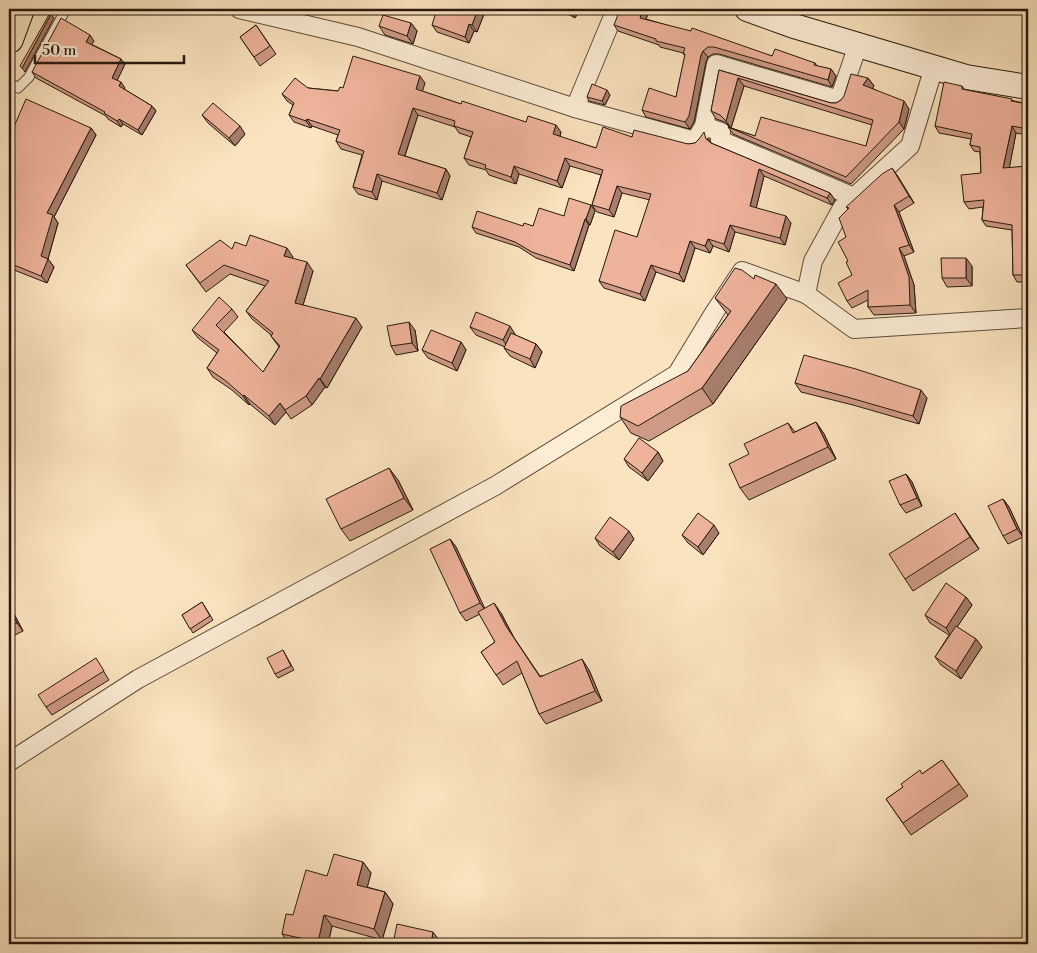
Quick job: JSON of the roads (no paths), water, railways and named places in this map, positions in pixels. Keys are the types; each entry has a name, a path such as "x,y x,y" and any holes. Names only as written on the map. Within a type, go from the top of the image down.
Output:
{"highway":[{"path":"9,39 20,9"}],"main road":[{"path":"747,9 794,26 966,77 1028,87"}],"street":[{"path":"239,9 358,37 575,108 696,141 704,126 716,64 840,100 858,45"},
{"path":"575,108 616,9"},
{"path":"806,294 813,261 842,208 910,146 934,67"},
{"path":"704,126 721,132 720,140 854,197"},
{"path":"9,762 138,679 495,486 677,374 742,271 806,294 854,329 1028,318"}],"lane":[{"path":"9,82 18,88 29,77 66,9"}]}
